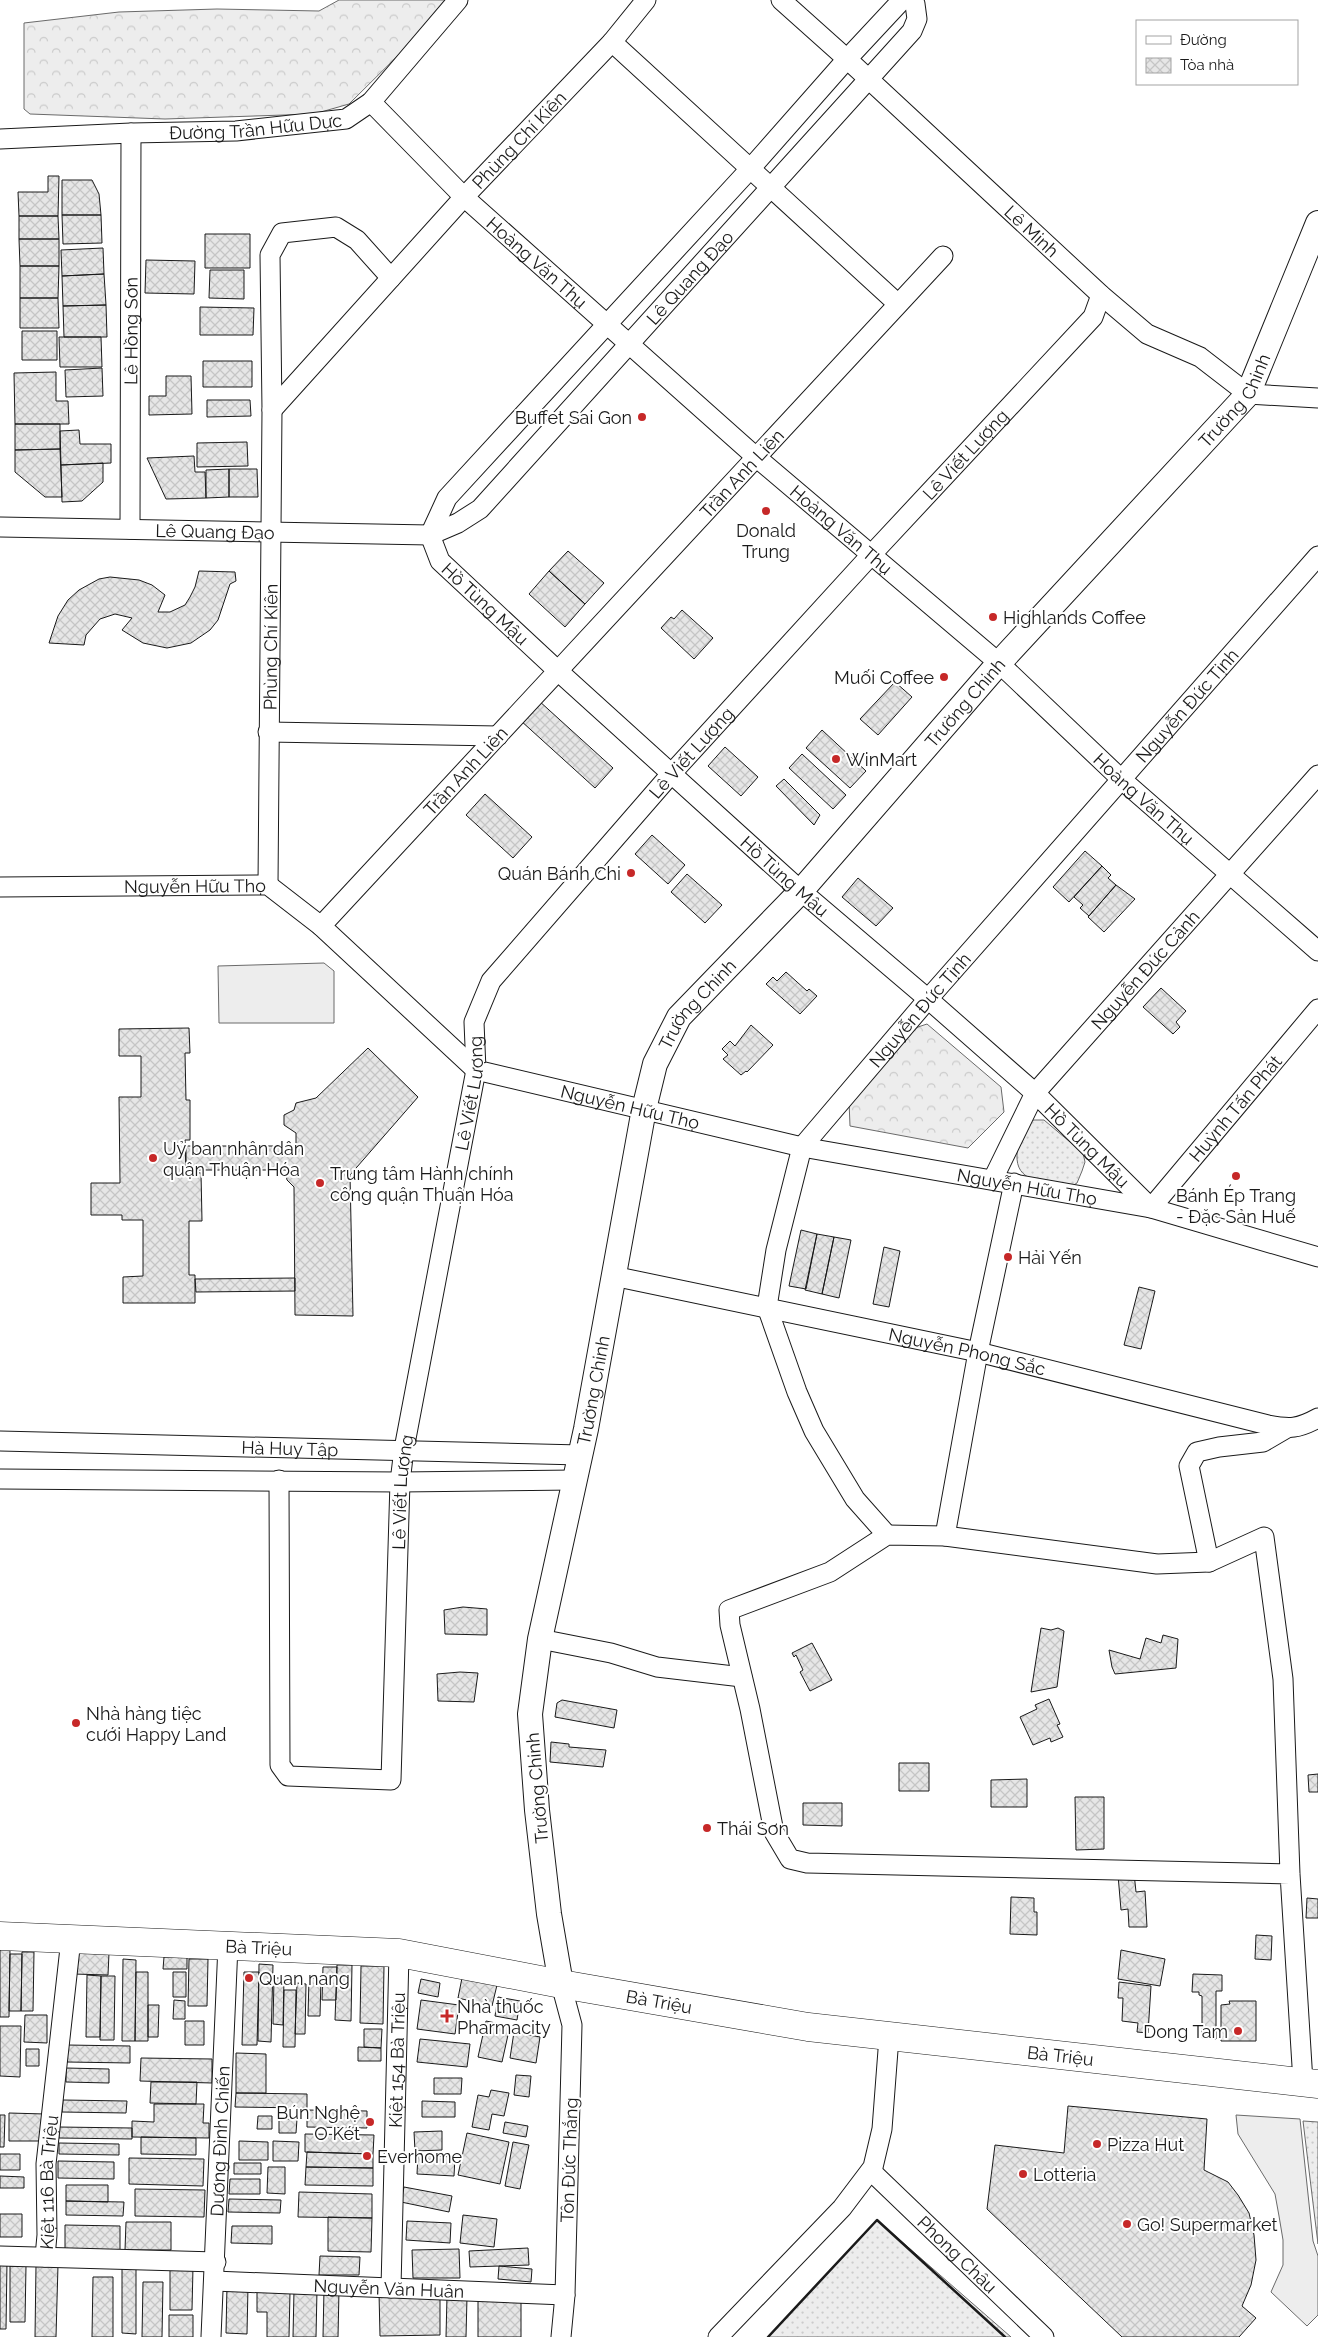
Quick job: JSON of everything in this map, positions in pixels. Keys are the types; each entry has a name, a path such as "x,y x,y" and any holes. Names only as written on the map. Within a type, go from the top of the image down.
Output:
{"highway":[{"name":"Bà Triệu","path":"0,1936 398,1953 561,1984 808,2027 1310,2083"}],"street":[{"name":"Đường Trần Hữu Dực","path":"0,139 131,133 236,131 346,119 371,102 458,0"},
{"name":"Phùng Chí Kiên","path":"272,410 464,197 612,42 646,0"},
{"name":"Lê Minh","path":"780,0 847,58 1101,295 1147,334 1200,357 1248,394"},
{"name":"Lê Quang Đạo","path":"430,535 447,498 608,325 750,169 847,58 902,0"},
{"name":"Lê Quang Đạo","path":"0,527 430,535 458,523 480,509 912,31 917,19 915,4 909,0"},
{"path":"612,42 898,304"},
{"name":"Hoàng Văn Thụ","path":"371,102 464,197 756,457 999,663 1121,779 1228,874 1318,950"},
{"name":"Lê Hồng Sơn","path":"130,529 131,133"},
{"name":"Trường Chinh","path":"561,1984 549,1914 538,1820 530,1714 540,1639 581,1455 644,1109 655,1064 679,1017 801,891 999,663 1248,394 1318,222"},
{"name":"Phùng Chí Kiên","path":"268,884 272,410 270,254 282,233 336,227 357,240 391,278"},
{"name":"Trần Anh Liên","path":"321,926 943,256"},
{"name":"Lê Viết Lượng","path":"278,1480 280,1765 288,1776 391,1780 400,1482 404,1449 476,1070 474,1022 491,981 671,774 871,555 1093,317 1101,295"},
{"path":"1248,394 1318,398"},
{"name":"Hồ Tùng Mậu","path":"430,535 440,561 558,672 801,891 1035,1093 1151,1208"},
{"name":"Nguyễn Đức Tịnh","path":"887,1535 855,1499 814,1432 797,1392 768,1307 776,1250 802,1146 928,999 1318,556"},
{"path":"268,732 498,736"},
{"name":"Nguyễn Đức Cảnh","path":"993,1179 1035,1093 1318,775"},
{"name":"Nguyễn Hữu Thọ","path":"0,887 268,884 321,926 476,1070 802,1146 1151,1208 1318,1258"},
{"name":"Huỳnh Tấn Phát","path":"1151,1208 1318,1009"},
{"path":"945,1536 978,1352 1014,1183"},
{"name":"Nguyễn Phong Sắc","path":"613,1276 978,1352 1287,1428 1301,1427 1318,1418"},
{"path":"1209,1562 1189,1466 1197,1452 1219,1447 1263,1442 1287,1428"},
{"name":"Hà Huy Tập","path":"0,1441 404,1449 581,1455"},
{"name":"Hà Huy Tập","path":"0,1478 400,1482 575,1480"},
{"path":"1290,1874 807,1863 790,1859 774,1832 730,1625 729,1610 830,1572 887,1535 945,1536 1157,1564 1209,1562 1264,1537 1283,1679 1290,1874 1310,2083"},
{"path":"540,1639 611,1653 657,1667 742,1677"},
{"name":"Kiệt 116 Bà Triệu","path":"71,1939 46,2164 47,2235 45,2256 216,2262"},
{"name":"Dương Đình Chiến","path":"212,2337 228,1945"},
{"name":"Kiệt 154 Bà Triệu","path":"391,2288 398,1953"},
{"name":"Tôn Đức Thắng","path":"561,1984 572,2025 565,2295 561,2337"},
{"path":"718,2337 842,2208 871,2171 882,2129 888,2037"},
{"name":"Phong Châu","path":"871,2171 1044,2337"},
{"path":"0,2256 45,2256"},
{"name":"Nguyễn Văn Huân","path":"214,2281 565,2295"}],"green space":[{"path":"339,0 454,0 349,104 314,114 165,119 30,114 24,109 24,23 119,12 217,9 319,11"},
{"path":"927,1024 1001,1087 1004,1112 968,1148 850,1126 849,1101 909,1030"},
{"path":"1044,1120 1083,1153 1085,1162 1077,1183 1072,1186 1045,1182 1030,1178 1023,1173 1017,1160 1017,1152 1027,1122"},
{"path":"1303,2121 1318,2122 1318,2244"},
{"path":"877,2220 1011,2337 768,2337"}],"shaded area":[{"path":"324,963 334,971 334,1023 219,1023 218,966"},
{"path":"1236,2115 1300,2119 1313,2241 1318,2256 1318,2315 1307,2326 1271,2292 1283,2265 1283,2240 1275,2194 1238,2134"}],"building":[{"path":"48,176 59,176 58,216 19,216 18,192 48,192"},
{"path":"62,180 92,180 99,194 101,215 62,215"},
{"path":"62,215 101,215 102,243 63,244"},
{"path":"19,216 58,216 59,239 19,239"},
{"path":"205,234 250,234 250,268 205,268"},
{"path":"19,239 59,239 59,266 20,266"},
{"path":"103,248 104,274 62,276 61,250"},
{"path":"146,260 195,261 194,294 145,293"},
{"path":"20,266 59,266 58,298 20,298"},
{"path":"210,270 244,270 244,299 209,298"},
{"path":"104,274 106,305 63,306 62,276"},
{"path":"20,298 58,298 59,328 20,328"},
{"path":"106,305 107,337 64,337 63,306"},
{"path":"200,307 254,308 253,335 200,335"},
{"path":"22,331 57,331 57,360 22,360"},
{"path":"59,337 101,337 102,367 60,367"},
{"path":"203,361 252,361 252,387 203,387"},
{"path":"102,368 103,396 66,397 65,370"},
{"path":"56,372 56,401 68,401 69,424 15,424 14,373"},
{"path":"166,376 191,376 192,414 149,415 149,396 166,396"},
{"path":"207,400 250,400 251,416 207,417"},
{"path":"15,424 60,424 60,449 15,450"},
{"path":"79,430 80,444 111,444 111,463 61,465 60,431"},
{"path":"247,442 248,466 197,467 197,443"},
{"path":"60,449 62,497 45,497 15,472 15,450"},
{"path":"194,456 195,472 205,472 206,498 166,499 147,458"},
{"path":"103,463 103,482 82,501 62,502 61,465"},
{"path":"229,469 257,469 258,497 229,497"},
{"path":"229,469 229,497 206,498 206,470"},
{"path":"568,551 604,583 585,604 549,571"},
{"path":"199,571 235,572 236,581 230,584 218,620 210,630 191,643 167,648 143,643 122,630 132,618 115,614 100,619 86,635 84,645 49,643 58,616 68,600 79,590 99,579 110,577 139,580 152,585 165,595 158,612 170,612 185,605 195,587"},
{"path":"549,571 585,604 565,627 529,594"},
{"path":"682,610 713,638 694,659 661,628 671,617 674,619"},
{"path":"895,682 912,697 878,735 860,719"},
{"path":"538,700 613,768 595,788 520,720"},
{"name":"WinMart","path":"822,730 866,771 850,788 806,748"},
{"path":"725,747 758,777 741,796 708,766"},
{"path":"802,754 846,795 833,809 789,768"},
{"path":"784,779 820,815 814,825 776,786"},
{"path":"485,794 532,837 513,858 466,815"},
{"path":"652,835 685,865 668,884 635,854"},
{"path":"1085,851 1102,866 1069,902 1053,887"},
{"path":"1102,866 1111,875 1108,878 1116,885 1089,916 1080,908 1083,905 1074,897"},
{"path":"687,874 722,905 705,923 671,892"},
{"path":"858,878 893,908 876,926 842,897"},
{"path":"1116,885 1135,899 1104,932 1088,917"},
{"path":"786,972 807,991 809,989 817,996 800,1014 766,984 773,977 777,981"},
{"path":"1161,988 1186,1011 1176,1022 1180,1027 1173,1034 1143,1007"},
{"path":"751,1025 773,1045 747,1072 741,1075 723,1059 728,1055 722,1049 730,1041 735,1046"},
{"name":"Uỷ ban nhân dân quận Thuận Hóa","path":"189,1028 190,1053 185,1053 186,1100 190,1100 190,1140 185,1140 186,1172 201,1173 202,1221 189,1221 189,1275 195,1275 195,1303 123,1303 123,1277 143,1276 143,1220 122,1220 122,1215 91,1215 91,1183 120,1183 119,1097 141,1097 141,1056 119,1056 119,1029"},
{"name":"Trung tâm Hành chính công quận Thuận Hóa","path":"368,1048 418,1097 350,1175 353,1316 295,1315 294,1187 287,1180 286,1174 289,1170 186,1170 186,1146 296,1146 296,1133 284,1125 284,1115 294,1110 296,1103 316,1098"},
{"path":"801,1230 817,1234 806,1289 789,1286"},
{"path":"817,1234 834,1237 822,1294 805,1290"},
{"path":"834,1237 851,1240 839,1298 822,1294"},
{"path":"884,1247 900,1251 889,1307 873,1304"},
{"path":"295,1278 295,1291 196,1292 195,1279"},
{"path":"1139,1287 1155,1291 1141,1349 1124,1345"},
{"path":"463,1607 487,1609 487,1635 445,1634 444,1610"},
{"path":"1041,1628 1051,1630 1058,1628 1064,1631 1057,1687 1031,1692"},
{"path":"1163,1635 1178,1639 1176,1668 1115,1674 1109,1650 1140,1659 1146,1638 1161,1643"},
{"path":"812,1643 832,1680 810,1691 800,1672 803,1670 796,1655 794,1657 792,1653"},
{"path":"478,1673 474,1702 438,1701 437,1674"},
{"path":"1049,1699 1060,1724 1057,1725 1063,1737 1051,1742 1050,1738 1033,1745 1020,1717 1037,1709 1035,1705"},
{"path":"562,1700 617,1710 614,1728 555,1717 557,1703"},
{"path":"551,1742 569,1744 569,1747 606,1750 603,1767 550,1762"},
{"path":"899,1763 929,1763 929,1791 899,1791"},
{"path":"1318,1774 1318,1792 1309,1792 1308,1775"},
{"path":"1027,1779 1027,1807 991,1807 991,1780"},
{"path":"1075,1797 1104,1797 1104,1849 1076,1850"},
{"path":"803,1803 842,1803 842,1826 803,1825"},
{"path":"1134,1873 1136,1892 1145,1891 1147,1927 1129,1927 1128,1909 1121,1910 1118,1875"},
{"path":"1011,1897 1034,1898 1034,1912 1037,1912 1037,1935 1010,1934"},
{"path":"1307,1898 1318,1899 1318,1918 1306,1918"},
{"path":"1256,1935 1272,1936 1271,1960 1255,1959"},
{"path":"0,1949 10,1949 9,2017 0,2017"},
{"path":"1121,1950 1165,1959 1160,1986 1118,1979"},
{"path":"22,1952 34,1952 33,2011 21,2011"},
{"path":"73,1953 109,1953 108,1975 73,1974"},
{"path":"10,1954 22,1954 21,2011 9,2011"},
{"path":"164,1957 187,1957 187,1969 163,1969"},
{"path":"123,1959 136,1960 135,2041 122,2041"},
{"path":"189,1959 208,1959 207,2006 188,2006"},
{"path":"259,1964 273,1965 271,2042 258,2041"},
{"path":"337,1965 352,1965 351,2021 335,2020"},
{"path":"361,1966 384,1966 383,2024 360,2023"},
{"path":"323,1967 337,1967 336,2000 322,2000"},
{"path":"136,1972 148,1972 148,2041 135,2041"},
{"path":"173,1972 186,1972 186,1997 173,1997"},
{"path":"244,1972 259,1972 257,2045 242,2045"},
{"path":"1193,1974 1222,1975 1222,1991 1216,1991 1216,2039 1202,2038 1202,1996 1199,1995 1199,1992 1192,1992"},
{"path":"87,1975 101,1976 100,2037 86,2037"},
{"path":"101,1976 115,1976 114,2040 100,2040"},
{"path":"274,1978 284,1978 283,2025 273,2024"},
{"path":"309,1978 321,1978 320,2016 308,2016"},
{"path":"462,1978 497,1985 492,2006 458,1998"},
{"path":"421,1979 440,1983 438,1997 418,1993"},
{"path":"1119,1982 1151,1986 1148,2033 1137,2032 1138,2023 1122,2021 1123,1998 1118,1998"},
{"path":"297,1983 306,1984 305,2034 295,2034"},
{"path":"284,1990 296,1990 295,2047 283,2047"},
{"path":"498,1997 520,2001 517,2020 495,2016"},
{"path":"174,2000 185,2001 185,2019 173,2019"},
{"path":"421,2000 459,2005 455,2034 417,2029"},
{"path":"1229,2001 1256,2001 1256,2041 1221,2041 1221,2005 1230,2004"},
{"path":"148,2005 159,2005 158,2037 148,2037"},
{"path":"25,2015 47,2015 47,2043 24,2042"},
{"path":"185,2021 204,2021 204,2045 185,2045"},
{"path":"486,2021 510,2026 502,2062 478,2057"},
{"path":"0,2026 21,2026 20,2077 0,2076"},
{"path":"364,2029 382,2029 381,2048 364,2047"},
{"path":"514,2032 540,2037 536,2063 510,2058"},
{"path":"420,2039 470,2044 467,2067 417,2062"},
{"path":"67,2045 130,2046 130,2063 67,2062"},
{"path":"358,2047 381,2048 381,2061 358,2061"},
{"path":"26,2049 39,2049 39,2066 26,2066"},
{"path":"236,2053 266,2054 266,2093 236,2093"},
{"path":"141,2058 212,2059 212,2083 140,2081"},
{"path":"66,2068 109,2069 109,2083 66,2082"},
{"path":"516,2075 531,2076 529,2097 514,2095"},
{"path":"434,2078 462,2078 461,2094 434,2094"},
{"path":"151,2082 197,2082 196,2104 150,2103"},
{"path":"491,2090 509,2093 504,2116 492,2114 489,2130 472,2127 478,2095 489,2097"},
{"path":"236,2093 307,2094 307,2108 235,2107"},
{"path":"63,2100 127,2101 126,2113 62,2112"},
{"path":"422,2101 455,2102 455,2117 422,2117"},
{"path":"154,2104 204,2104 203,2123 209,2123 209,2138 132,2137 132,2121 154,2122"},
{"name":"Go! Supermarket","path":"1068,2106 1207,2119 1204,2170 1228,2182 1238,2195 1249,2213 1254,2235 1256,2260 1251,2285 1242,2306 1256,2318 1239,2337 1122,2337 987,2209 995,2145 1064,2153"},
{"path":"307,2110 367,2111 367,2128 307,2127"},
{"path":"9,2113 45,2114 44,2141 9,2141"},
{"path":"0,2115 5,2115 4,2147 0,2147"},
{"path":"258,2116 272,2116 272,2129 257,2129"},
{"path":"279,2119 297,2119 296,2133 279,2133"},
{"path":"505,2122 528,2126 526,2137 503,2133"},
{"path":"59,2127 132,2128 132,2139 59,2138"},
{"path":"442,2131 442,2150 415,2151 414,2132"},
{"path":"467,2133 509,2142 500,2184 458,2175"},
{"path":"305,2134 374,2135 373,2154 305,2152"},
{"path":"141,2137 196,2138 196,2155 141,2154"},
{"path":"239,2141 268,2142 268,2160 239,2160"},
{"path":"273,2141 299,2142 298,2161 273,2161"},
{"path":"513,2142 529,2145 520,2189 505,2186"},
{"path":"59,2143 119,2144 119,2155 59,2154"},
{"path":"307,2152 373,2154 373,2168 306,2167"},
{"path":"0,2154 20,2154 20,2170 0,2170"},
{"path":"418,2155 455,2157 454,2176 417,2174"},
{"path":"129,2158 204,2159 203,2186 129,2184"},
{"path":"58,2161 114,2162 114,2179 58,2178"},
{"path":"234,2163 261,2163 261,2174 234,2174"},
{"path":"268,2167 285,2167 285,2194 267,2193"},
{"path":"306,2167 373,2168 373,2186 305,2185"},
{"path":"0,2176 24,2177 24,2188 0,2188"},
{"path":"230,2179 260,2179 260,2194 229,2194"},
{"path":"66,2185 108,2185 108,2202 66,2201"},
{"path":"404,2187 452,2196 449,2212 401,2202"},
{"path":"135,2189 205,2190 204,2217 135,2216"},
{"path":"299,2192 372,2194 372,2218 298,2217"},
{"path":"229,2199 281,2200 280,2213 228,2212"},
{"path":"66,2201 124,2202 123,2216 66,2215"},
{"path":"0,2214 22,2214 22,2237 0,2237"},
{"path":"463,2215 497,2219 494,2247 460,2243"},
{"path":"328,2217 372,2218 371,2252 328,2251"},
{"path":"407,2221 451,2223 450,2243 406,2240"},
{"path":"126,2222 171,2222 171,2250 125,2250"},
{"path":"65,2225 120,2226 120,2253 65,2252"},
{"path":"232,2226 272,2226 272,2244 231,2243"},
{"path":"528,2248 529,2265 470,2267 469,2251"},
{"path":"459,2249 460,2278 413,2278 412,2250"},
{"path":"320,2256 360,2257 359,2275 319,2275"},
{"path":"0,2262 7,2262 6,2329 0,2329"},
{"path":"36,2265 58,2265 56,2337 35,2337"},
{"path":"10,2266 26,2266 25,2322 10,2322"},
{"path":"499,2266 532,2269 531,2282 498,2279"},
{"path":"122,2267 136,2267 136,2334 122,2333"},
{"path":"170,2267 193,2267 192,2310 170,2310"},
{"path":"93,2277 113,2277 113,2337 92,2337"},
{"path":"143,2282 163,2282 162,2337 142,2337"},
{"path":"227,2285 248,2286 247,2334 226,2333"},
{"path":"324,2289 339,2290 338,2337 323,2337"},
{"path":"294,2290 317,2290 316,2337 293,2337"},
{"path":"440,2291 440,2335 380,2336 379,2293"},
{"path":"257,2292 290,2292 289,2337 267,2337 267,2312 257,2312"},
{"path":"521,2295 521,2337 478,2337 478,2296"},
{"path":"447,2296 467,2297 466,2337 446,2337"},
{"path":"169,2315 193,2315 193,2337 169,2337"}],"wall":[{"path":"768,2337 877,2220 1005,2337"}],"place":[{"name":"Buffet Sai Gon","path":"642,417"},
{"name":"Donald Trung","path":"766,511"},
{"name":"Highlands Coffee","path":"993,617"},
{"name":"Muối Coffee","path":"944,677"},
{"name":"WinMart","path":"836,759"},
{"name":"Quán Bánh Chi","path":"631,873"},
{"name":"Uỷ ban nhân dân quận Thuận Hóa","path":"153,1158"},
{"name":"Bánh Ép Trang - Đặc Sản Huế","path":"1236,1176"},
{"name":"Trung tâm Hành chính công quận Thuận Hóa","path":"320,1183"},
{"name":"Hải Yến","path":"1008,1257"},
{"name":"Nhà hàng tiệc cưới Happy Land","path":"76,1723"},
{"name":"Thái Sơn","path":"707,1828"},
{"name":"Quan nang","path":"249,1978"},
{"name":"Nhà thuốc Pharmacity","path":"447,2016"},
{"name":"Dong Tam","path":"1238,2031"},
{"name":"Bún Nghệ O Két","path":"370,2122"},
{"name":"Pizza Hut","path":"1097,2144"},
{"name":"Everhome","path":"367,2156"},
{"name":"Lotteria","path":"1023,2174"},
{"name":"Go! Supermarket","path":"1127,2224"}]}
